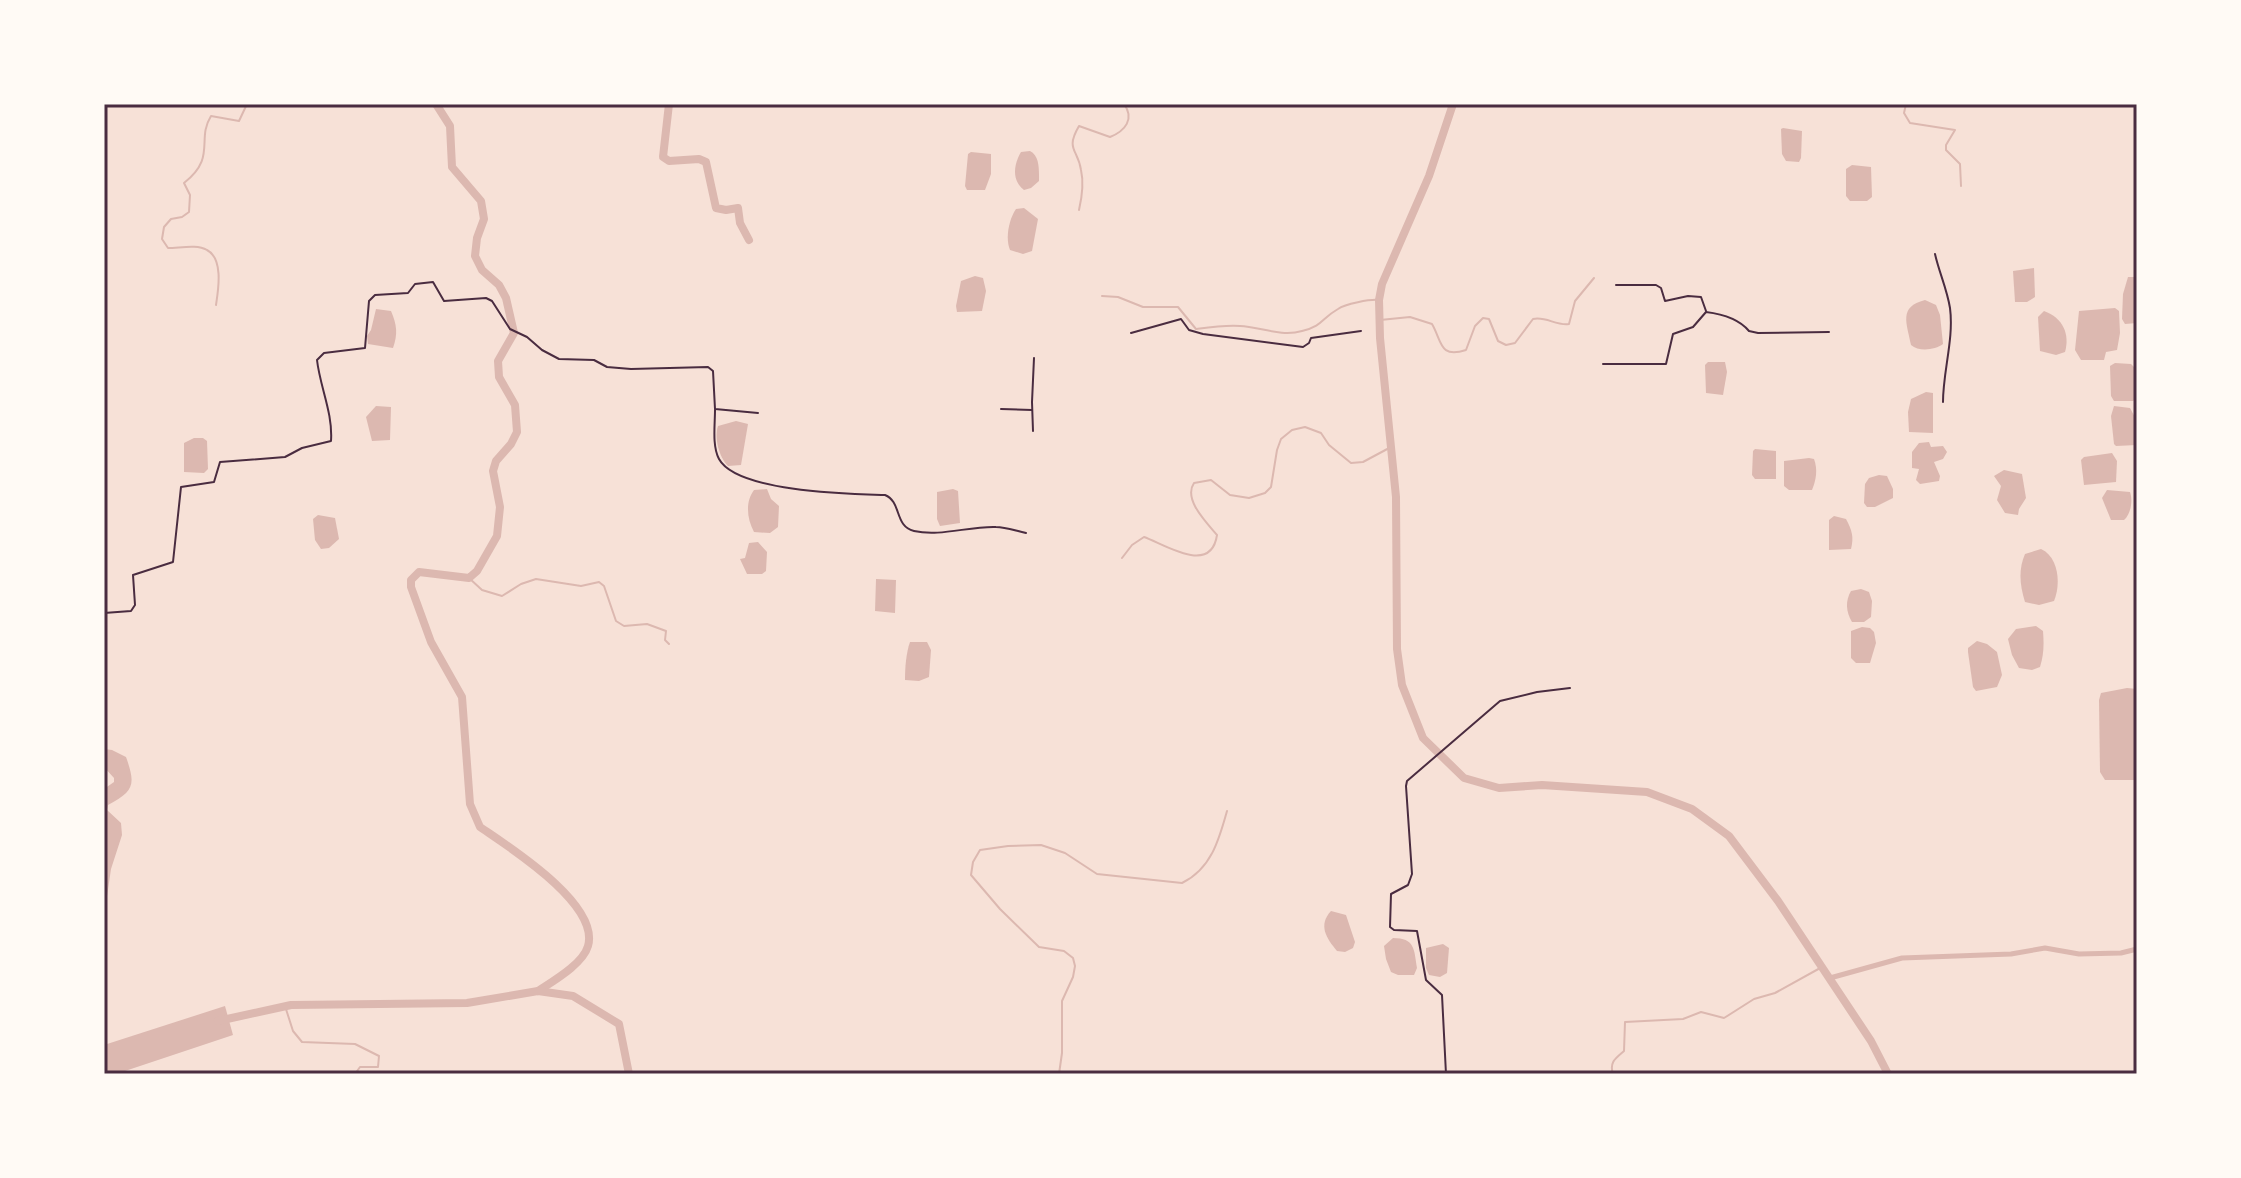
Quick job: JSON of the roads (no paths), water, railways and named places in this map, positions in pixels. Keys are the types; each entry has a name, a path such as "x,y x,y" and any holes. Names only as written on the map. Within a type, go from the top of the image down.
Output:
{"street":[{"path":"1935,254 1950,309 1943,402"},
{"path":"104,613 131,611 135,605 133,575 173,562 181,487 214,482 220,462 285,457 302,448 331,441 326,396 319,380 317,360 324,353 365,348 370,297 408,293 417,283 433,282 444,301 486,298 492,301 510,329 559,359 594,360 607,367 708,367 715,379 715,440 720,461 753,482 794,490 885,495 894,502 900,523 912,531 997,527 1026,533"},
{"path":"1616,285 1656,285 1661,288 1665,301 1688,296 1701,297 1706,312"},
{"path":"1706,312 1725,315 1746,326 1749,331 1758,333 1829,332"},
{"path":"1603,364 1666,364 1673,334 1693,327 1706,312"},
{"path":"1131,333 1181,319 1189,330 1203,334 1303,347 1311,338 1361,331"},
{"path":"1033,431 1034,358"},
{"path":"715,409 758,413"},
{"path":"1001,409 1032,410"},
{"path":"1446,1074 1442,995 1426,980 1417,931 1390,927 1391,894 1408,885 1412,874 1407,781 1500,701 1570,688"}],"waterway":[{"path":"216,305 219,276 212,254 198,247 168,248 162,239 164,227 171,219 189,212 190,195 184,183 200,165 211,116 239,121 247,104"},
{"path":"436,104 450,126 452,167 481,201 484,219 475,256 482,270 499,285 506,298 514,333 498,361 499,377 515,405 517,432 496,461 493,471 500,507 497,536 477,571 469,578 419,572 411,580 411,587 431,642 462,697 470,804 480,827 530,862 567,895 580,912 588,930 585,953 567,972 538,991"},
{"path":"669,104 663,157 669,161 699,159 706,162 716,208 738,208 740,223 749,240"},
{"path":"1079,210 1082,180 1073,145 1075,134 1079,126 1110,137 1115,134 1127,124 1129,115 1124,104"},
{"path":"1453,104 1429,176 1382,284 1379,300 1396,497 1397,649 1402,685 1423,738 1464,778 1499,788 1542,785 1647,792 1692,809 1729,836 1778,901 1871,1041 1888,1074"},
{"path":"1906,104 1904,113 1910,123 1955,130 1946,150 1960,164 1961,186"},
{"path":"1380,320 1410,317 1432,324 1443,347 1457,352 1466,350 1475,326 1483,318 1489,319 1498,341 1506,345 1515,343 1533,319 1569,324 1575,301 1594,278"},
{"path":"1102,296 1118,297 1143,307 1178,307 1196,329 1240,326 1286,333 1314,327 1346,305 1379,300"},
{"path":"1122,558 1132,545 1144,537 1186,554 1206,554 1213,547 1217,535 1194,503 1191,496 1194,483 1211,480 1230,495 1249,498 1265,493 1271,487 1281,439 1292,430 1305,427 1321,433 1329,445 1351,463 1363,462 1391,447"},
{"path":"469,578 482,590 502,596 536,579 581,586 599,582 604,586 616,621 624,626 647,624 666,631 665,640 669,644"},
{"path":"1059,1074 1062,1001 1073,977 1073,958 1064,951 1039,947 1000,909 971,875 973,862 980,850 1041,845 1065,853 1097,874 1182,883 1207,862 1227,811"},
{"path":"1830,978 1902,958 2011,954 2045,948 2079,954 2121,953 2137,949"},
{"path":"1613,1074 1613,1063 1624,1051 1625,1022 1683,1019 1701,1012 1724,1018 1754,999 1775,993 1822,967"},
{"path":"218,1021 291,1005 467,1003 538,991 573,996 619,1024 629,1074"},
{"path":"285,1006 293,1031 302,1042 355,1044 379,1056 378,1067 360,1067 355,1074"}]}
